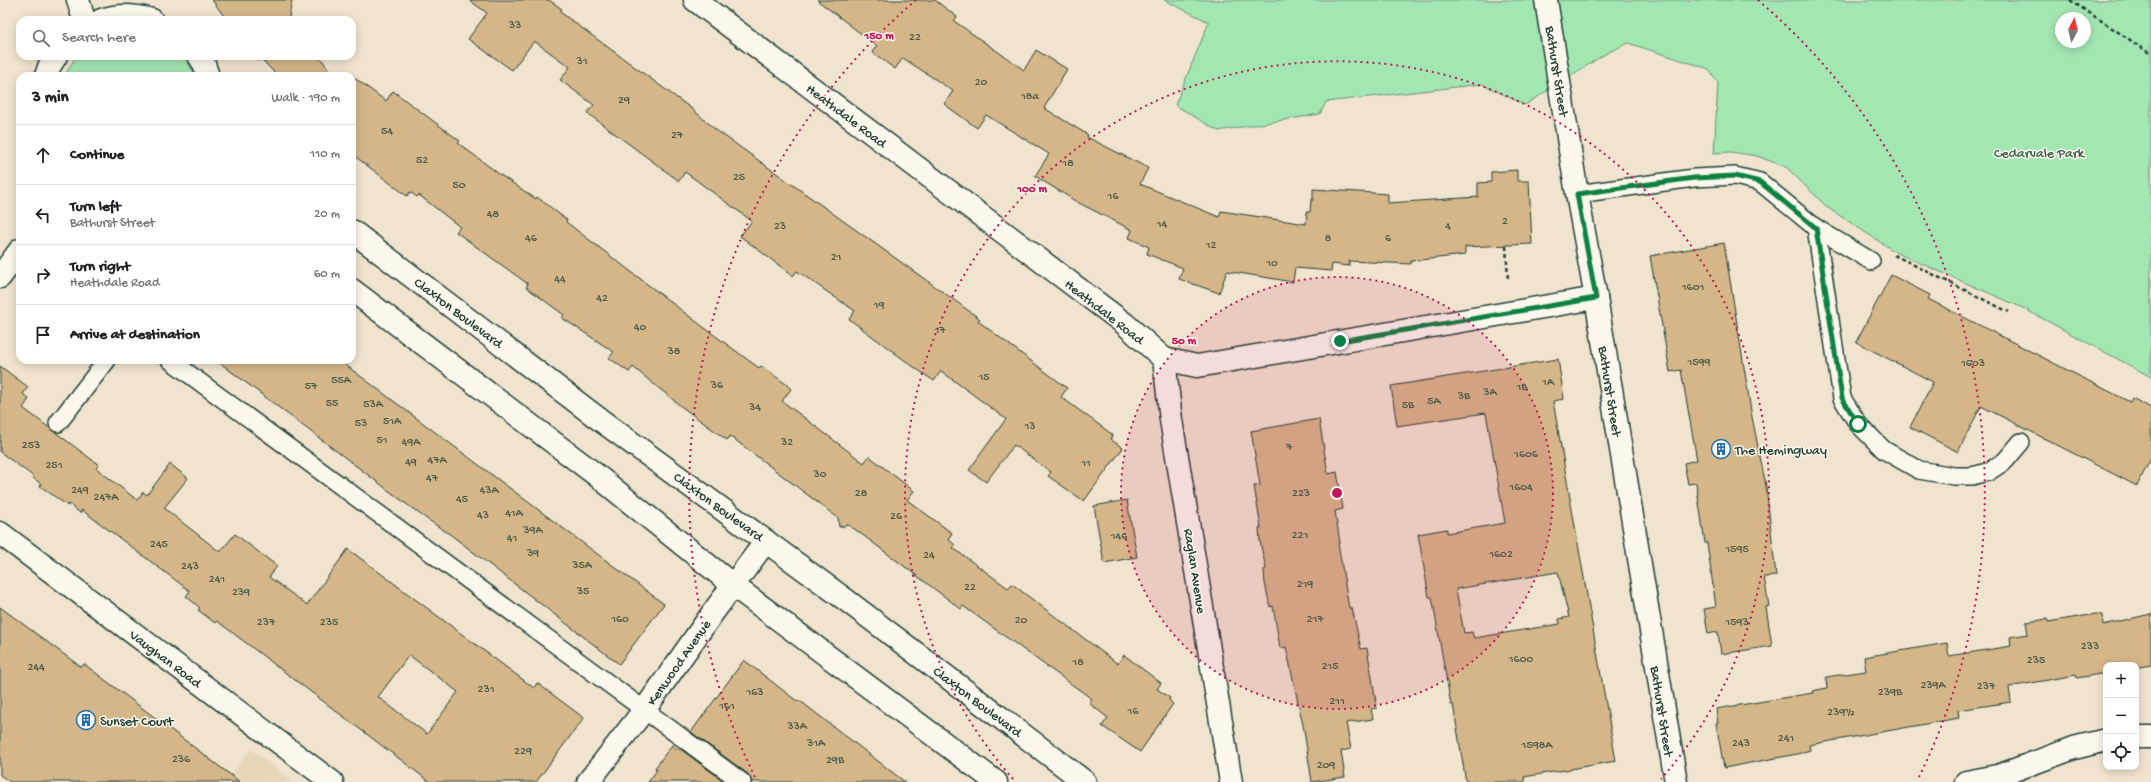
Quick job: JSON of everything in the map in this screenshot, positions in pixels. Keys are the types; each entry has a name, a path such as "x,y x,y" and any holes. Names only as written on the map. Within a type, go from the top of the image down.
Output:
{"street":[{"path":"78,0 83,16"},
{"name":"Heathdale Road","path":"696,0 1125,324 1164,359 1197,366 1596,298"},
{"name":"Bathurst Street","path":"1546,0 1577,194 1596,298 1676,782"},
{"path":"116,16 140,12"},
{"path":"47,72 53,60"},
{"path":"202,60 207,72"},
{"name":"Claxton Boulevard","path":"356,234 595,416 766,541 1085,782"},
{"path":"0,277 16,255"},
{"path":"356,293 595,474 734,586 996,782"},
{"name":"Raglan Avenue","path":"1164,359 1171,420 1231,782"},
{"name":"Vaughan Road","path":"0,533 332,782"},
{"name":"Kenwood Avenue","path":"588,782 645,709 714,611 766,541"},
{"path":"2139,737 2151,737"},
{"path":"1966,782 1998,776 2074,748 2103,741"}],"lane":[{"path":"1577,194 1694,178 1735,176 1760,182 1816,228 1871,261"},
{"path":"1816,228 1842,398 1858,424 1884,450 1919,470 1954,476 1972,476 1988,472 2005,461 2021,442"},
{"path":"58,423 104,364"},
{"path":"175,364 742,782"}],"path":[{"path":"2070,0 2151,54"},
{"path":"1506,246 1508,280"},
{"path":"1892,254 2009,312"}],"shaded area":[{"path":"251,749 293,782 225,782"}],"green space":[{"name":"Cedarvale Park","path":"1164,0 2151,0 2151,377 2021,307 1897,253 1828,208 1786,167 1757,156 1731,152 1714,153 1718,83 1709,69 1628,43 1605,54 1525,105 1482,84 1326,102 1320,114 1218,131 1175,105 1209,22"},
{"path":"74,60 186,60 194,72 67,72"}],"building":[{"path":"212,0 292,0 289,16 224,16"},
{"path":"469,0 549,0 562,9 560,12 692,109 716,130 980,319 978,321 1067,388 1061,397 1113,435 1110,439 1123,448 1084,501 1048,476 1051,472 1014,445 986,482 969,470 1006,419 941,371 934,381 849,319 855,311 797,271 793,276 740,236 752,221 685,172 679,181 587,113 594,105 560,80 570,67 534,41 512,70 468,39 487,13"},
{"path":"817,0 935,0 957,17 954,21 1024,70 1036,50 1067,69 1044,108 1088,135 1087,137 1148,168 1140,184 1219,217 1221,211 1306,224 1307,212 1310,212 1311,200 1313,200 1313,189 1388,194 1388,203 1478,197 1478,183 1491,182 1491,172 1517,170 1517,181 1529,181 1532,244 1465,247 1465,255 1411,261 1411,264 1349,261 1349,266 1332,264 1331,271 1295,268 1293,282 1227,271 1219,293 1179,279 1183,268 1147,254 1149,247 1129,238 1132,230 1077,202 1035,176 1049,154 986,115 977,128 944,104 953,91 903,58 895,69 872,52 877,46"},
{"path":"262,60 322,60 331,72 274,72"},
{"path":"356,79 386,101 393,91 460,141 458,143 499,174 536,199 537,197 567,220 566,222 702,326 759,368 761,366 786,384 791,389 782,401 864,463 869,456 914,491 907,500 952,533 948,539 955,545 953,548 1008,588 1012,584 1118,664 1124,655 1161,683 1157,689 1170,698 1169,700 1173,704 1140,752 1102,726 1108,718 1089,703 1092,699 963,606 961,609 856,530 848,525 839,527 838,518 730,436 727,440 682,407 633,367 629,372 609,358 614,352 562,318 564,315 526,287 528,284 456,232 460,227 419,195 417,197 410,192 407,196 356,157"},
{"path":"1724,243 1752,417 1766,486 1776,576 1764,577 1769,606 1766,607 1772,646 1721,654 1718,632 1708,634 1704,609 1716,607 1707,543 1705,543 1696,483 1688,484 1684,463 1697,460 1681,370 1670,372 1650,256"},
{"path":"1891,275 1930,295 1928,299 2130,402 2132,398 2151,408 2151,458 2137,486 1981,406 1958,452 1910,427 1933,382 1856,342"},
{"path":"1558,359 1564,399 1553,401 1616,761 1524,777 1525,782 1466,782 1453,704 1451,705 1432,597 1429,597 1418,534 1447,529 1447,533 1505,523 1486,413 1397,426 1391,386","holes":["1558,572 1569,617 1559,619 1560,624 1474,638 1472,632 1464,633 1456,589"]},
{"path":"221,364 344,364 664,604 619,664 451,535 421,515"},
{"path":"0,366 28,387 23,394 29,399 23,408 99,465 96,468 137,500 143,492 147,495 170,464 188,478 164,508 220,552 235,534 277,566 269,577 307,605 348,549 534,688 537,683 584,718 536,782 430,782 217,621 215,623 198,610 200,608 186,596 190,591 82,510 80,513 69,504 68,506 40,486 41,484 32,477 33,476 0,452","holes":["409,655 458,692 427,734 378,697"]},
{"path":"1319,419 1328,474 1337,472 1343,509 1335,511 1340,543 1338,543 1349,608 1352,608 1361,649 1367,648 1377,708 1371,709 1373,719 1346,723 1351,749 1341,751 1345,777 1312,782 1304,730 1286,647 1280,648 1273,606 1270,607 1265,583 1264,570 1266,569 1260,541 1259,528 1261,528 1254,486 1260,485 1251,431"},
{"path":"1127,500 1137,557 1104,563 1094,506"},
{"path":"0,607 81,667 84,664 240,782 10,782 0,775"},
{"path":"2096,614 2102,615 2103,625 2151,614 2151,665 2139,667 2139,662 2103,662 2103,674 2077,678 2076,675 2009,687 2011,702 1958,710 1959,718 1809,745 1810,750 1797,754 1724,768 1716,723 1718,723 1716,709 1813,693 1812,691 1827,688 1826,677 1866,671 1864,657 1947,643 1949,656 2011,646 2010,637 2028,634 2026,622 2048,619 2048,622"},
{"path":"744,660 798,702 799,700 905,782 752,782 748,774 691,732"},
{"path":"672,745 678,750 679,748 725,782 648,782 657,770 655,768"}],"place":[{"name":"The Hemingway","path":"1721,449"},
{"name":"Sunset Court","path":"86,720"}],"route":[{"path":"1340,341 1596,298 1577,194 1694,178 1735,176 1760,182 1816,228 1842,398 1858,424"}]}
